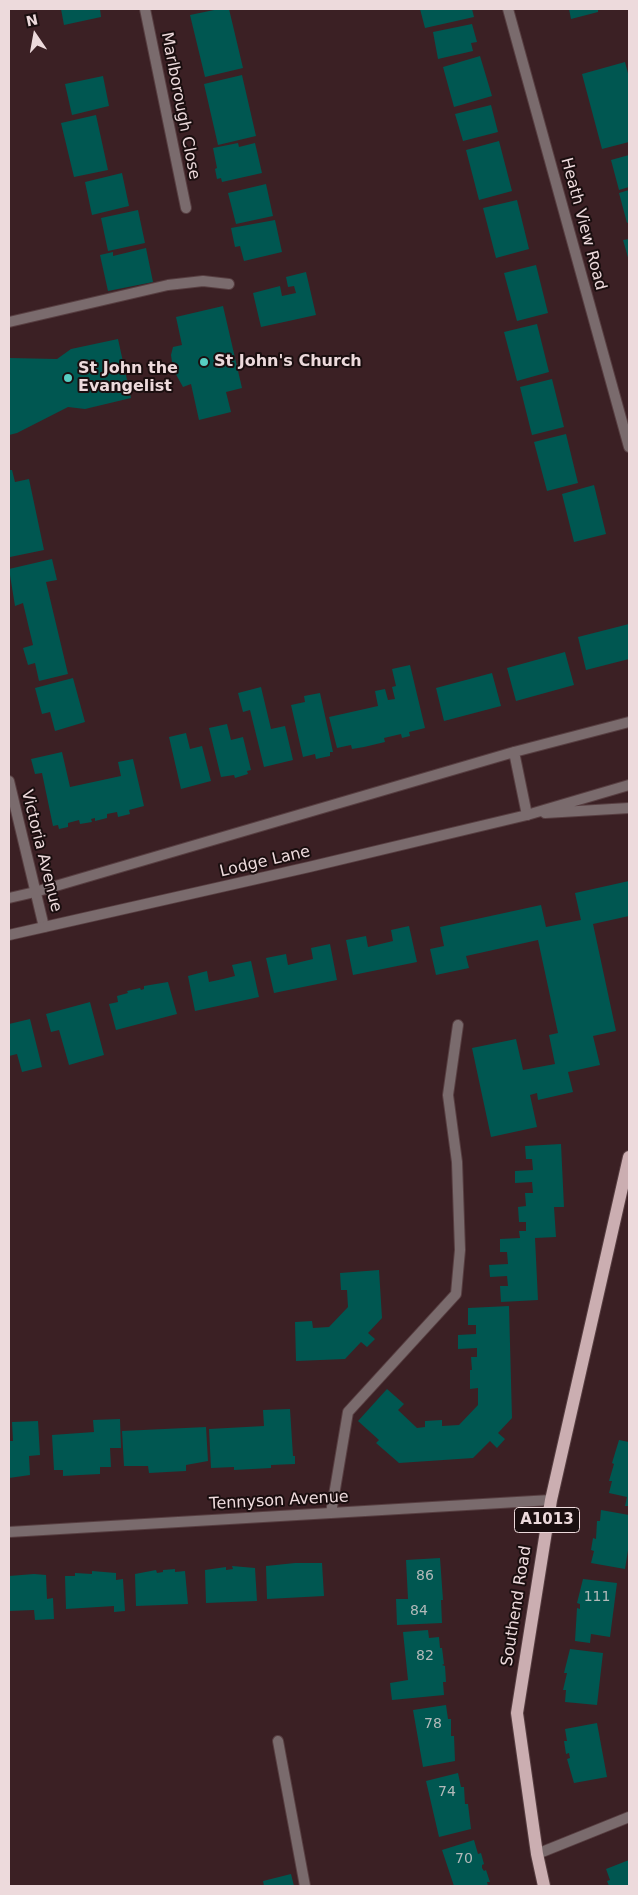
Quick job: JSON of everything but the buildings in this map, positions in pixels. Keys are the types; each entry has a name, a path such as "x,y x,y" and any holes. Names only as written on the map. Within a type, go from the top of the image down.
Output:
{"main road":[{"name":"Southend Road","path":"544,1886 537,1854 517,1713 551,1500 629,1158"}],"street":[{"name":"Marlborough Close","path":"145,9 186,208"},
{"name":"Heath View Road","path":"508,9 629,447"},
{"path":"9,322 168,285 203,281 229,284"},
{"path":"9,898 514,752 629,722"},
{"path":"514,752 527,815"},
{"name":"Victoria Avenue","path":"9,781 44,927"},
{"name":"Lodge Lane","path":"9,935 527,815 629,785"},
{"name":"Lodge Lane","path":"527,815 629,808"},
{"path":"331,1513 348,1412 456,1294 460,1250 457,1182 448,1095 458,1025"},
{"name":"Tennyson Avenue","path":"9,1532 551,1500"},
{"path":"278,1741 304,1886"},
{"path":"537,1854 629,1817"}],"place":[{"name":"St John's Church","path":"204,362"},
{"name":"St John the Evangelist","path":"68,378"}]}
